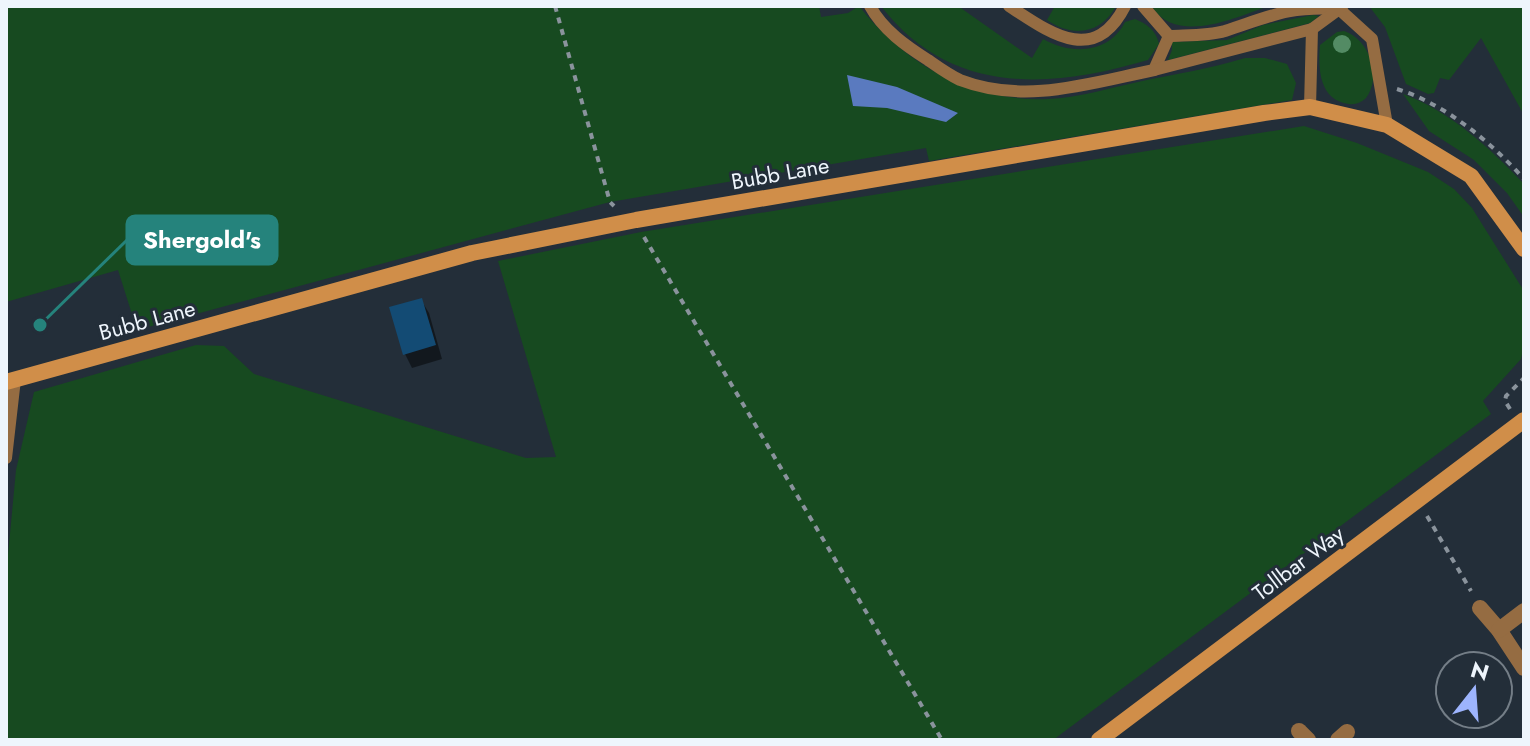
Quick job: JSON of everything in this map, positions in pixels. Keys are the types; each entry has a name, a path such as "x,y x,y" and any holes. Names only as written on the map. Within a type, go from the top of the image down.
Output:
{"street":[{"name":"Bubb Lane","path":"10,381 472,253 636,220 1310,107 1387,125 1471,176 1524,249"},
{"name":"Tollbar Way","path":"1099,740 1524,420"},
{"path":"1480,608 1524,668"},
{"path":"1499,630 1524,611"}],"lane":[{"path":"870,6 904,45 959,79 1003,92 1046,92 1154,70 1312,29 1342,8"},
{"path":"1009,6 1053,35 1076,40 1097,37 1119,19 1125,6"},
{"path":"1143,6 1169,36"},
{"path":"1169,36 1223,32 1271,13 1317,7 1342,8 1372,39 1387,125"},
{"path":"1310,107 1312,29"},
{"path":"1154,70 1169,36"},
{"path":"6,458 10,381"}],"path":[{"path":"555,6 610,202 636,220 942,740"},
{"path":"1380,84 1412,94 1476,133 1524,179"},
{"path":"1425,514 1462,572 1480,608"}],"green space":[{"path":"6,6 819,6 821,17 848,13 859,6 877,27 919,62 942,76 993,94 1020,98 1071,97 1245,58 1265,58 1287,64 1296,83 1292,100 929,161 926,148 610,202 137,330 118,270 6,302"},
{"path":"881,6 958,6 1032,58 1043,39 1065,48 1099,46 1118,33 1125,22 1135,19 1150,28 1159,44 1148,60 1111,70 1039,79 1004,78 970,70 938,56 908,35"},
{"path":"1055,6 1116,6 1103,23 1076,31 1047,20"},
{"path":"1269,6 1225,21 1192,27 1164,19 1153,8"},
{"path":"1369,6 1524,6 1524,115 1481,38 1449,80 1440,78 1434,93 1428,94 1406,84 1385,27"},
{"path":"1319,16 1310,23 1168,60 1172,42 1227,40 1263,25"},
{"path":"1344,31 1360,41 1373,69 1371,89 1366,98 1354,104 1332,96 1326,90 1320,73 1320,45 1337,32"},
{"path":"1403,94 1453,120 1511,170 1524,184 1524,217 1507,193 1474,160 1429,131"},
{"path":"1304,126 1357,143 1428,172 1454,189 1472,208 1524,291 1521,359 1483,401 1491,414 1053,740 6,740 6,576 16,470 34,392 196,345 224,346 254,374 526,458 556,457 498,261 641,232"}],"water":[{"path":"847,75 897,87 958,113 946,122 887,108 853,106"}],"building":[{"path":"422,298 436,345 403,355 389,307"}],"place":[{"name":"Shergold's","path":"40,325"}]}
